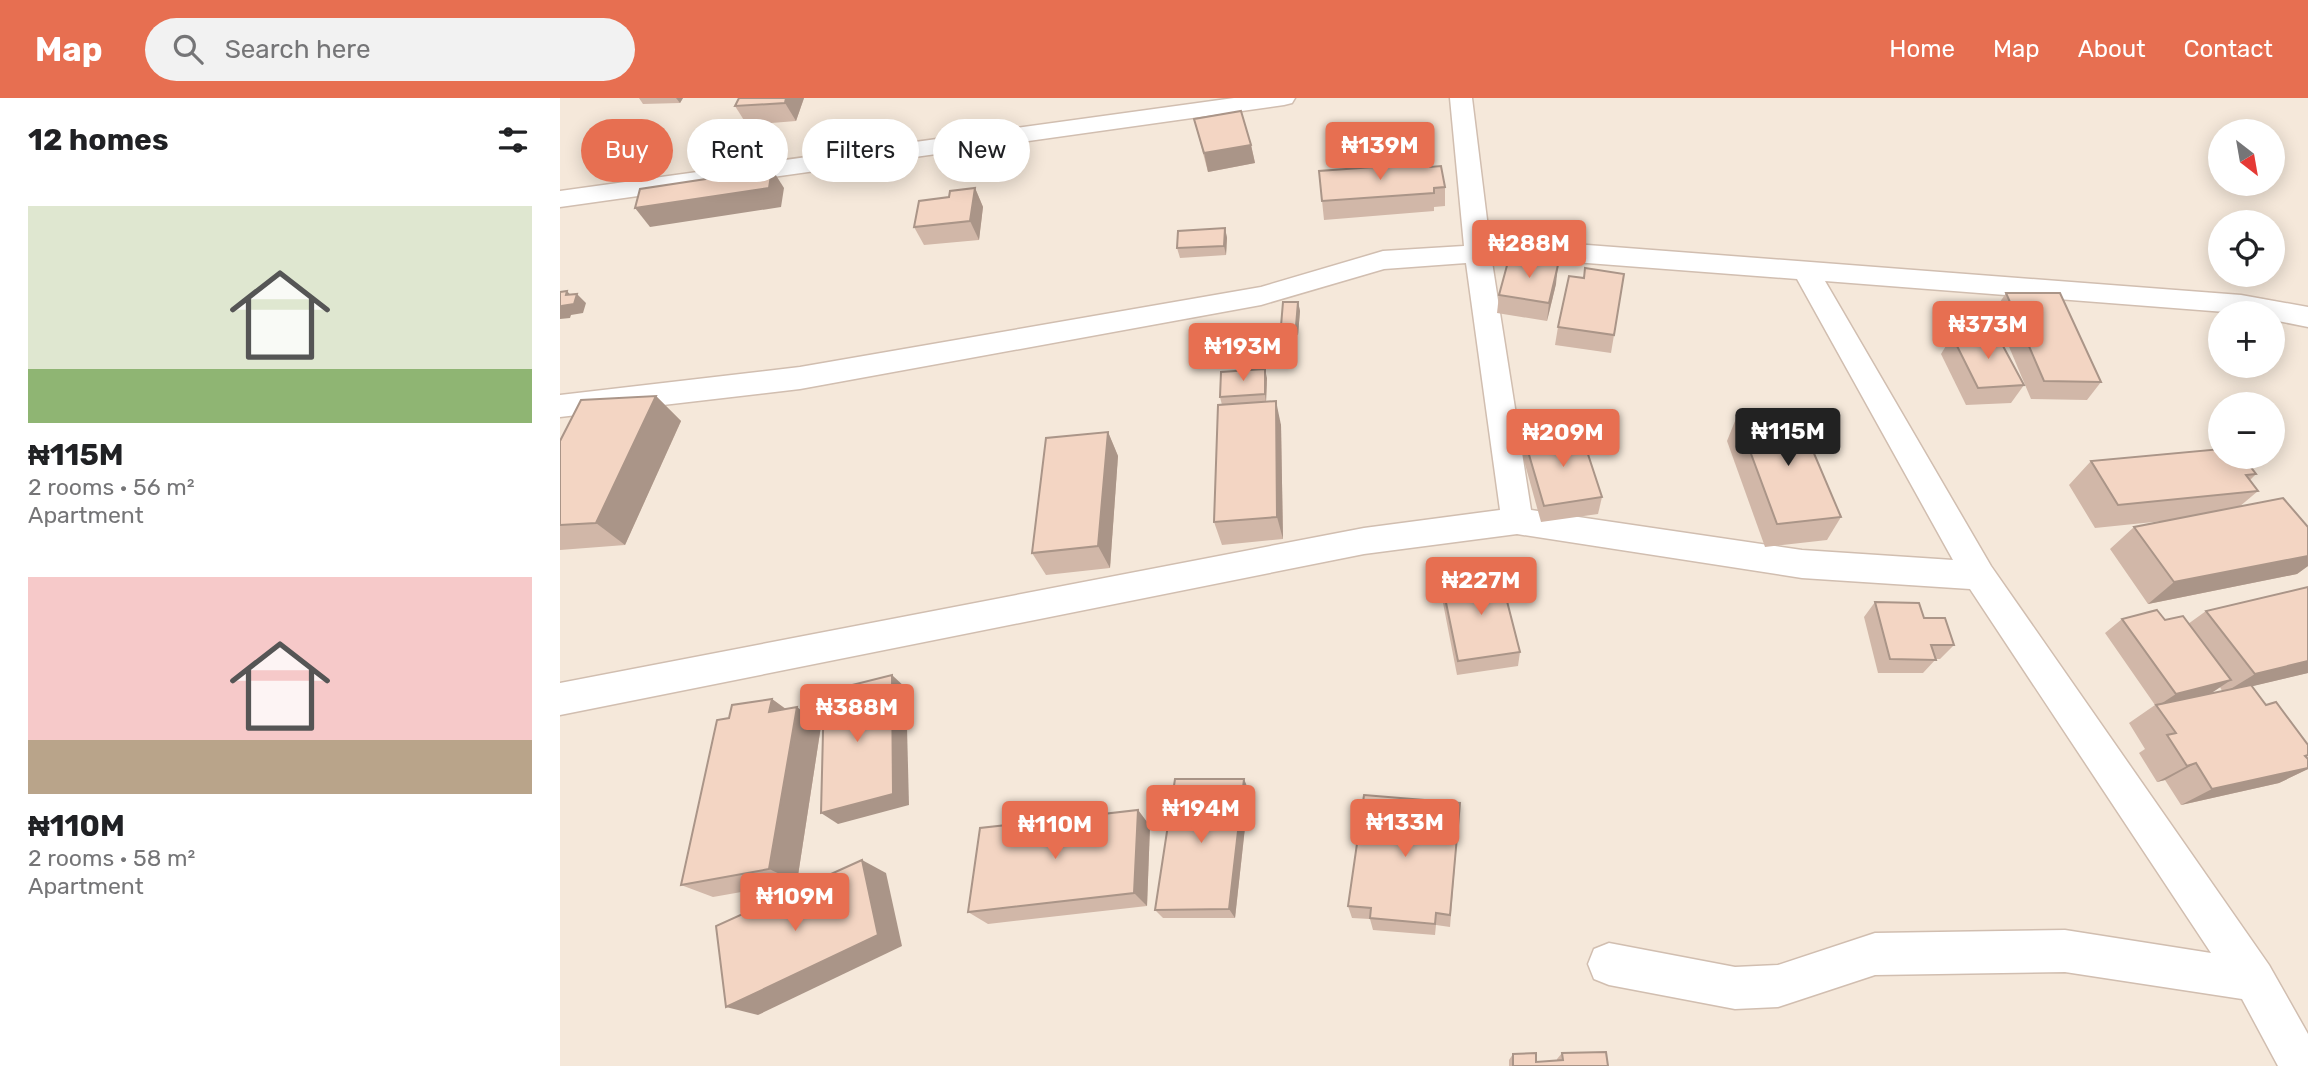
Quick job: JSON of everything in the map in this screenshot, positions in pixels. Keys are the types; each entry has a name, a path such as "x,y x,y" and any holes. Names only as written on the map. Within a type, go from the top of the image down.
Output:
{"street":[{"path":"560,198 1284,98"},
{"path":"1461,98 1478,254 1517,521"},
{"path":"560,406 800,377 1261,296 1383,260 1535,250 2241,304 2308,317"},
{"path":"1805,272 1979,576 2254,980 2302,1066"},
{"path":"560,699 1350,544 1517,521 1802,564 1979,576"},
{"path":"1609,964 1735,988 1778,986 1875,954 2065,951 2254,980"}],"shaded area":[{"path":"560,98 2308,98 2308,1066 560,1066"}],"building":[{"path":"739,98 786,98 785,103 735,106"},
{"path":"1241,111 1251,145 1204,153 1194,119"},
{"path":"1429,163 1430,167 1441,166 1445,187 1434,188 1434,193 1322,201 1319,171"},
{"path":"687,182 770,182 769,188 635,208 640,189"},
{"path":"975,188 970,221 914,227 919,201 949,197 950,191"},
{"path":"1225,228 1224,246 1177,248 1178,231"},
{"path":"1509,258 1558,265 1549,303 1499,295"},
{"path":"1585,268 1624,274 1614,335 1558,327 1569,276 1584,278"},
{"path":"567,291 566,295 577,294 574,304 562,306 560,309 560,292"},
{"path":"2006,293 2060,293 2101,382 2044,381"},
{"path":"1283,302 1298,302 1296,326 1281,326"},
{"path":"1996,333 2024,385 1978,388 1952,336"},
{"path":"1265,369 1265,394 1220,397 1221,372"},
{"path":"656,396 596,523 560,525 560,441 581,400"},
{"path":"1276,401 1277,517 1214,522 1218,405"},
{"path":"1796,411 1841,517 1777,524 1737,416"},
{"path":"1108,432 1098,546 1032,553 1046,438"},
{"path":"1581,433 1602,497 1544,506 1525,441"},
{"path":"2208,450 2208,469 2252,469 2256,474 2246,475 2258,491 2118,505 2091,461"},
{"path":"2283,498 2308,527 2308,556 2174,582 2134,527"},
{"path":"1499,570 1520,652 1458,661 1443,588 1465,585 1463,576"},
{"path":"2308,587 2308,661 2255,674 2206,611"},
{"path":"1875,602 1919,603 1924,618 1945,618 1954,645 1931,645 1936,660 1890,659"},
{"path":"2157,610 2165,620 2183,616 2231,680 2176,694 2122,619"},
{"path":"892,675 893,794 821,813 824,692"},
{"path":"2251,685 2266,705 2276,702 2308,745 2308,755 2305,756 2308,759 2308,768 2212,789 2196,763 2187,766 2167,735 2176,733 2156,705"},
{"path":"772,699 769,712 797,707 769,869 681,885 717,720 729,718 732,705"},
{"path":"1175,779 1244,779 1229,909 1155,910"},
{"path":"1364,795 1460,803 1450,915 1436,913 1435,924 1370,918 1371,908 1348,906"},
{"path":"1138,810 1134,893 968,912 980,828"},
{"path":"862,860 878,935 726,1007 716,926"},
{"path":"1606,1052 1608,1066 1513,1066 1513,1054 1536,1053 1536,1062 1563,1060 1562,1053"}]}
